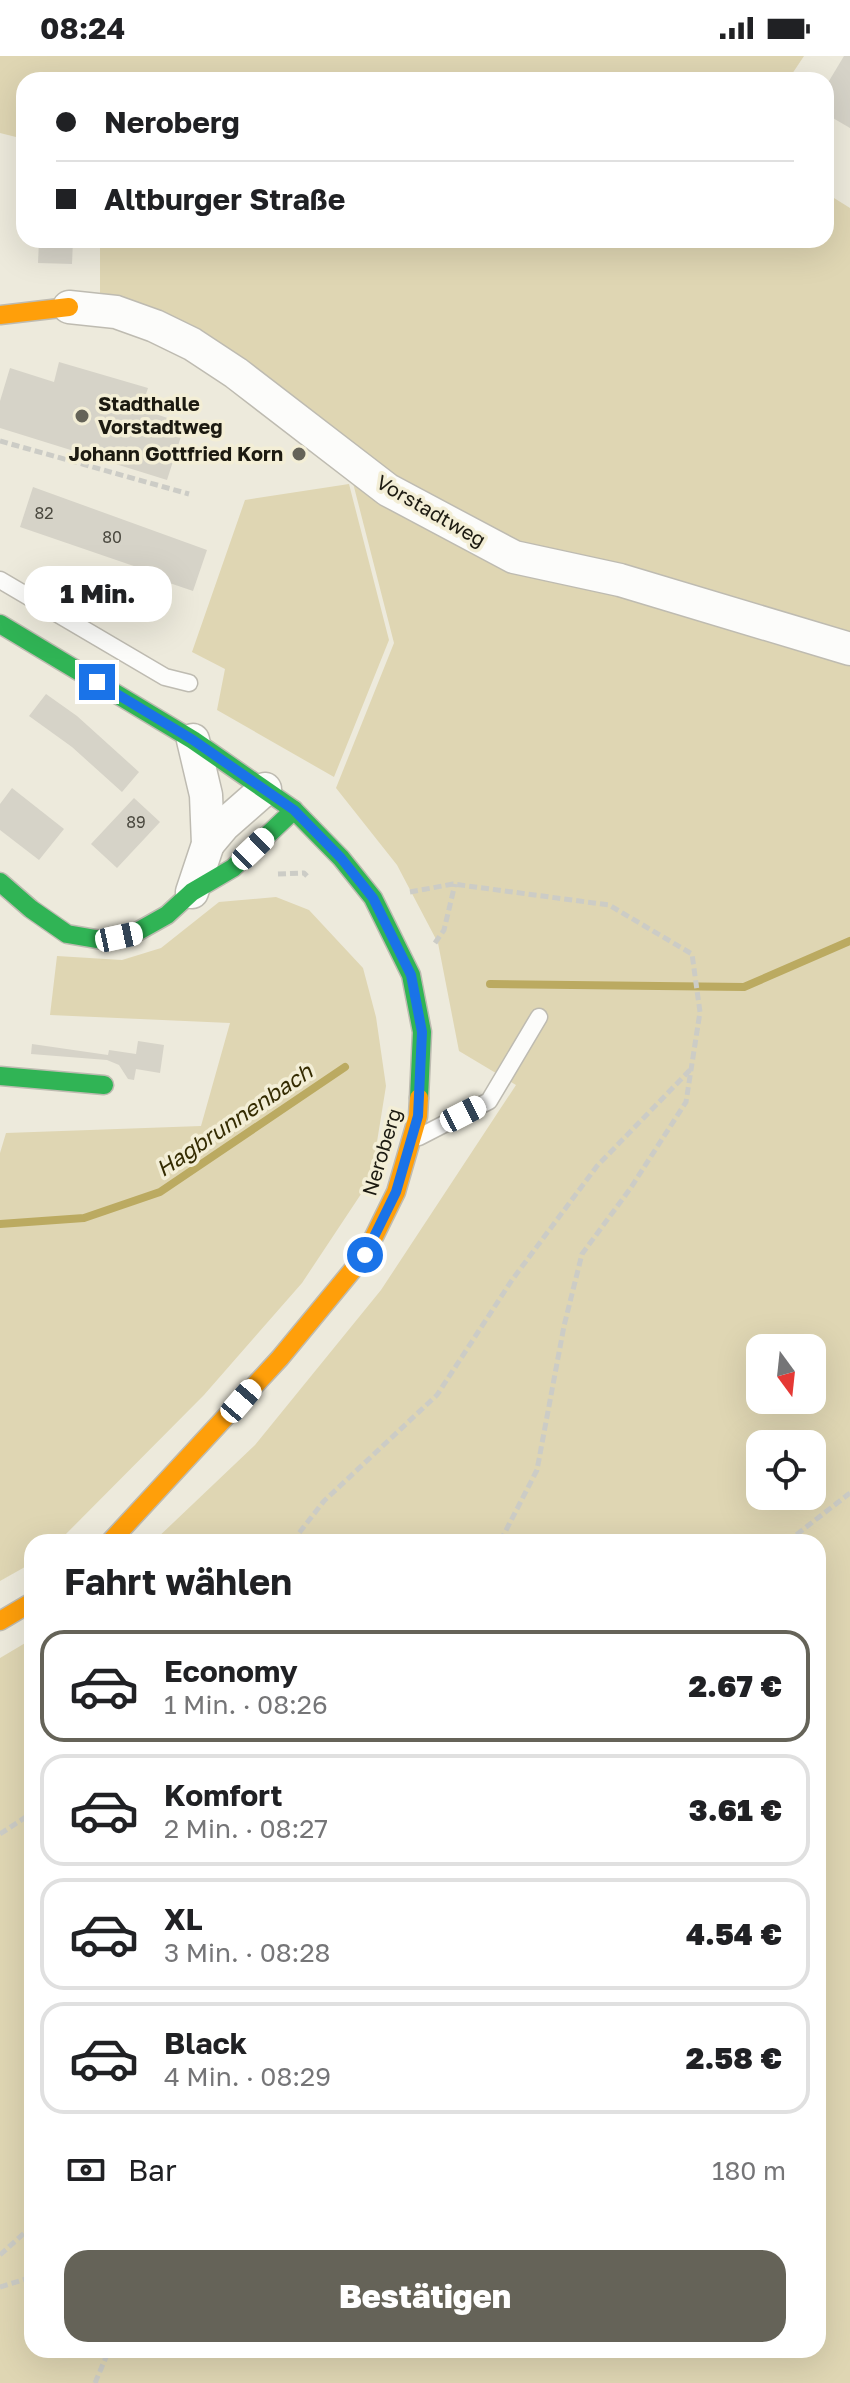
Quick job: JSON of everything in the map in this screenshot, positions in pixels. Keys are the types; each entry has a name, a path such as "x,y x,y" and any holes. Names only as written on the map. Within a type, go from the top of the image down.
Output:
{"street":[{"name":"Vorstadtweg","path":"0,315 69,307 116,312 155,326 192,344 236,373 388,490 514,557 620,580 850,649"},
{"name":"Neroberg","path":"0,624 193,740 294,810 341,858 373,898 411,975 422,1032 418,1116 396,1192 365,1255 280,1358 118,1534"},
{"path":"192,892 208,844 206,795 193,740"},
{"path":"208,844 224,825 265,789"},
{"path":"0,882 67,934 102,940 135,933 167,915 192,892 233,868 294,810"},
{"path":"0,1076 104,1085"},
{"path":"0,1621 24,1607"}],"lane":[{"path":"0,580 165,677 189,683"},
{"path":"410,1142 489,1101 539,1017"}],"path":[{"path":"0,441 189,494"},
{"path":"373,898 455,884 609,905 692,954 700,1012 686,1102 630,1189 582,1254 564,1326 537,1470 504,1534"},
{"path":"298,1534 324,1501 437,1395 512,1280 597,1166 692,1067"},
{"path":"797,1534 850,1493"},
{"path":"0,1834 24,1818"},
{"path":"0,2255 24,2233"},
{"path":"0,2287 24,2280"},
{"path":"95,2383 106,2358"}],"shaded area":[{"path":"0,56 804,56 793,72 16,72 16,137 0,133"},
{"path":"834,198 850,208 850,2383 0,2383 0,1658 24,1644 24,2358 826,2358 826,1534 161,1534 255,1445 381,1290 516,1085 459,1051 438,943 397,865 336,788 394,643 353,483 365,452 233,353 150,306 100,294 100,248 834,248"},
{"path":"349,484 389,640 334,777 217,710 225,669 192,652 245,500"},
{"path":"276,897 309,910 363,968 376,1017 386,1086 371,1179 302,1283 204,1395 66,1534 24,1534 24,1568 0,1581 0,1153 6,1133 201,1126 230,1023 50,1015 57,956 122,960 161,948 219,902"}],"building":[{"path":"844,56 850,56 850,128 834,119 834,73"},
{"path":"39,248 73,248 72,264 38,263"},
{"name":"Stadthalle Vorstadtweg","path":"59,362 148,388 141,409 185,424 167,480 0,428 0,401 10,368 54,382"},
{"path":"33,487 207,550 193,591 155,578 157,574 20,527"},
{"path":"46,694 77,716 139,772 122,792 72,747 29,716"},
{"path":"12,788 64,829 39,860 0,830 0,804"},
{"path":"134,798 160,822 117,868 91,844"},
{"path":"138,1041 164,1045 160,1073 136,1069 134,1080 128,1079 119,1065 107,1060 31,1054 32,1044 108,1055 109,1050 136,1054"}],"waterway":[{"name":"Hagbrunnenbach","path":"490,984 744,987 850,941"},
{"name":"Hagbrunnenbach","path":"0,1224 84,1218 160,1192 345,1067"}],"traffic: fast":[{"path":"0,624 193,740 294,810 341,858 373,898 411,975 422,1032 419,1098"},
{"path":"0,882 67,934 102,940 135,933 167,915 192,892 233,868 294,810"},
{"path":"0,1076 104,1085"}],"traffic: slow":[{"path":"0,315 69,307"},
{"path":"117,1534 280,1358 365,1255 396,1192 418,1116 419,1098"},
{"path":"0,1621 24,1607"}],"place":[{"name":"Stadthalle Vorstadtweg","path":"82,416"},
{"name":"Johann Gottfried Korn","path":"299,454"}],"route":[{"path":"97,682 193,740 294,810 341,858 373,898 411,975 422,1032 418,1116 396,1192 365,1255"}]}
